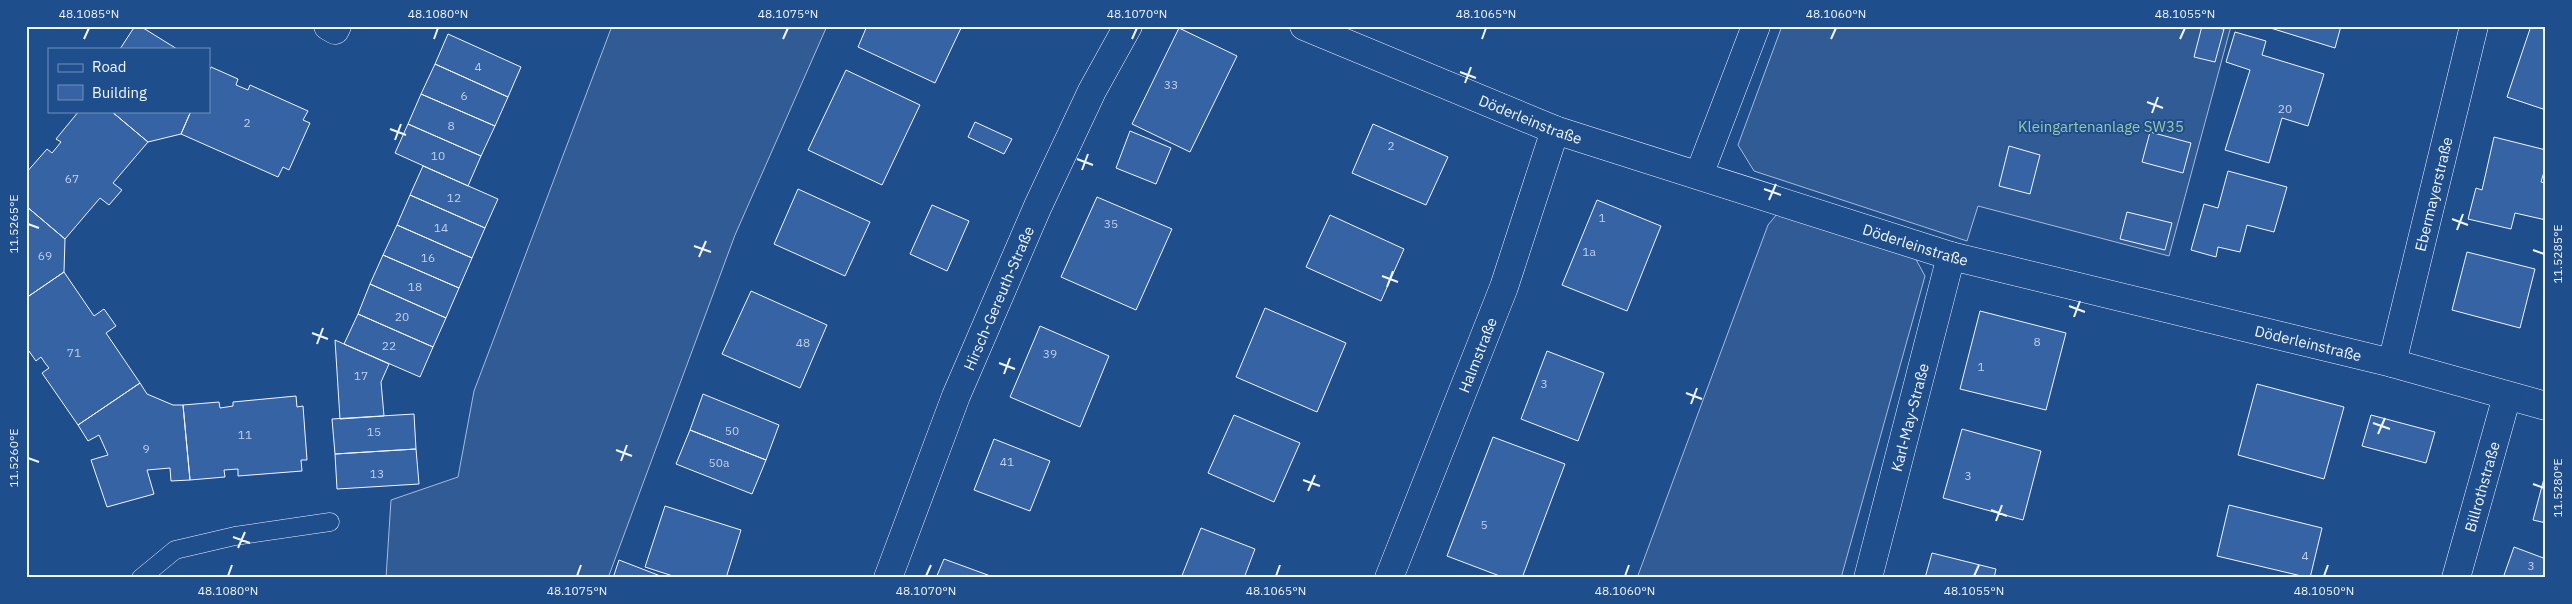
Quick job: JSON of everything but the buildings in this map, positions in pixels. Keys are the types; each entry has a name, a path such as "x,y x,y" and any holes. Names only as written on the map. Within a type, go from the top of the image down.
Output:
{"street":[{"path":"328,26 336,30 337,26"},
{"name":"Hirsch-Gereuth-Straße","path":"888,578 956,396 1038,206 1092,91 1128,26"},
{"name":"Döderleinstraße","path":"1304,26 1555,130 1951,256 2392,363 2546,406"},
{"path":"1699,175 1756,26"},
{"name":"Ebermayerstraße","path":"2392,363 2426,216 2474,26"},
{"name":"Halmstraße","path":"1389,578 1504,287 1555,130"},
{"name":"Karl-May-Straße","path":"1868,578 1951,256"},
{"name":"Billrothstraße","path":"2456,578 2507,396"}],"lane":[{"path":"141,578 175,550 234,536 330,522"}],"shaded area":[{"path":"612,26 827,26 735,235 608,578 386,578 391,500 458,477 474,391"},
{"path":"1782,26 2231,26 2169,256 1978,206 1967,241 1754,171 1738,145"},
{"path":"1781,209 1913,254 1925,276 1841,578 1637,578 1768,225"}],"park label":[{"name":"Kleingartenanlage SW35","path":"2101,126"}]}
